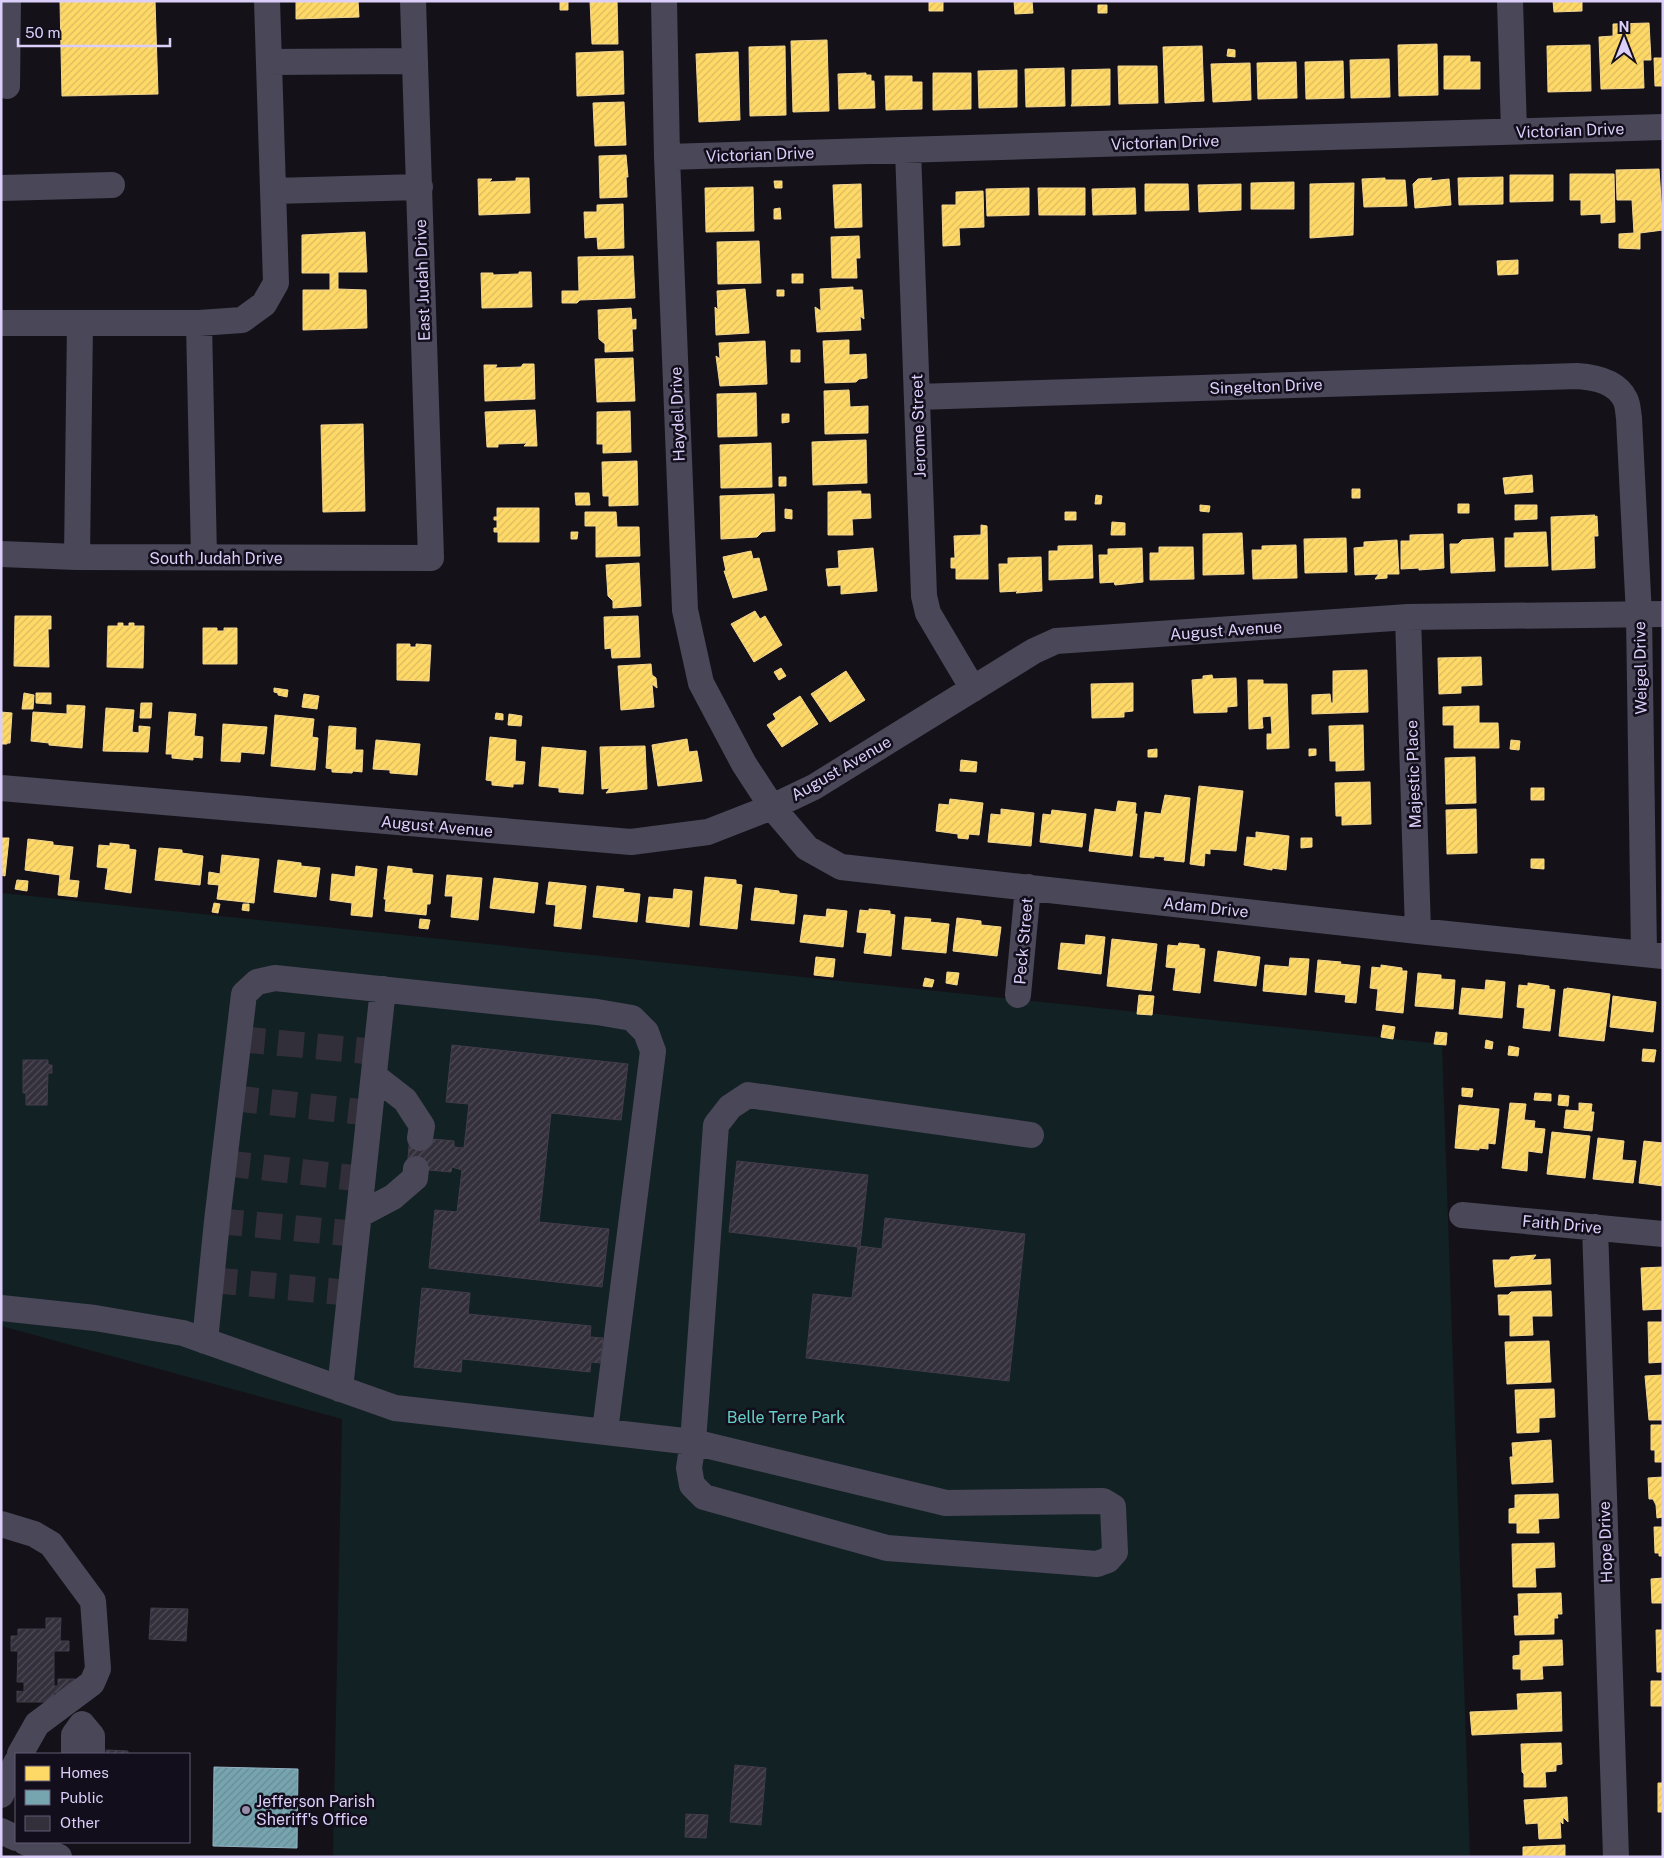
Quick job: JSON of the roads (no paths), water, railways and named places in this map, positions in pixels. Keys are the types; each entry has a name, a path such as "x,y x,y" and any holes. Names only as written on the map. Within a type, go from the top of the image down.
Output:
{"street":[{"path":"7,86 8,1"},
{"path":"1,323 199,323 242,320 264,304 276,283 267,1"},
{"name":"East Judah Drive","path":"413,1 431,558"},
{"name":"Haydel Drive","path":"664,1 667,157 685,610 701,683 744,764 772,807"},
{"path":"1510,1 1514,131"},
{"path":"269,62 415,61"},
{"name":"Victorian Drive","path":"667,157 1663,127"},
{"name":"Jerome Street","path":"908,150 924,596 928,613 973,689"},
{"path":"1,188 112,185"},
{"path":"273,191 420,187"},
{"path":"77,557 80,323"},
{"path":"199,323 204,557"},
{"name":"Singelton Drive","path":"917,397 1577,376 1593,377 1614,386"},
{"name":"Weigel Drive","path":"1614,386 1625,399 1629,418 1651,614 1653,956"},
{"name":"South Judah Drive","path":"1,554 77,557 431,558"},
{"name":"August Avenue","path":"1,788 631,842 708,832 772,807 814,787 1034,650 1056,641 1408,617 1651,614"},
{"name":"Majestic Place","path":"1408,617 1418,931"},
{"name":"Adam Drive","path":"772,807 807,848 840,867 1653,956"},
{"name":"Peck Street","path":"1018,995 1028,887"},
{"path":"206,1341 217,1221 244,994 257,982 275,978 597,1012 632,1018 646,1032 653,1051 606,1431"},
{"path":"340,1389 383,989"},
{"path":"374,1076 405,1100 422,1126 420,1138"},
{"path":"1,1308 95,1318 183,1333 395,1408 693,1442 946,1503 1102,1501 1113,1507 1115,1552 1108,1560 1097,1564 887,1548 704,1498 692,1485 689,1468 693,1442 716,1125 730,1108 748,1095 1030,1135"},
{"path":"359,1216 393,1197 415,1178 416,1169"},
{"name":"Faith Drive","path":"1462,1215 1663,1234"},
{"name":"Hope Drive","path":"1594,1227 1616,1857"},
{"path":"1,1524 34,1534 51,1544 93,1601 98,1669 92,1683 37,1724 20,1753"},
{"path":"74,1753 74,1735 82,1724 81,1691"},
{"path":"82,1724 92,1736 92,1753"},
{"path":"1,1743 17,1753"},
{"path":"1,1795 15,1765"},
{"path":"1,1831 15,1838"},
{"path":"27,1843 58,1857 66,1843"}],"tunnel":[{"path":"239,1039 376,1052"},
{"path":"232,1098 370,1113"},
{"path":"224,1163 363,1179"},
{"path":"217,1221 357,1234"},
{"path":"211,1280 350,1293"}],"place":[{"name":"Jefferson Parish Sheriff's Office","path":"246,1810"}],"park label":[{"name":"Belle Terre Park","path":"786,1417"}]}
